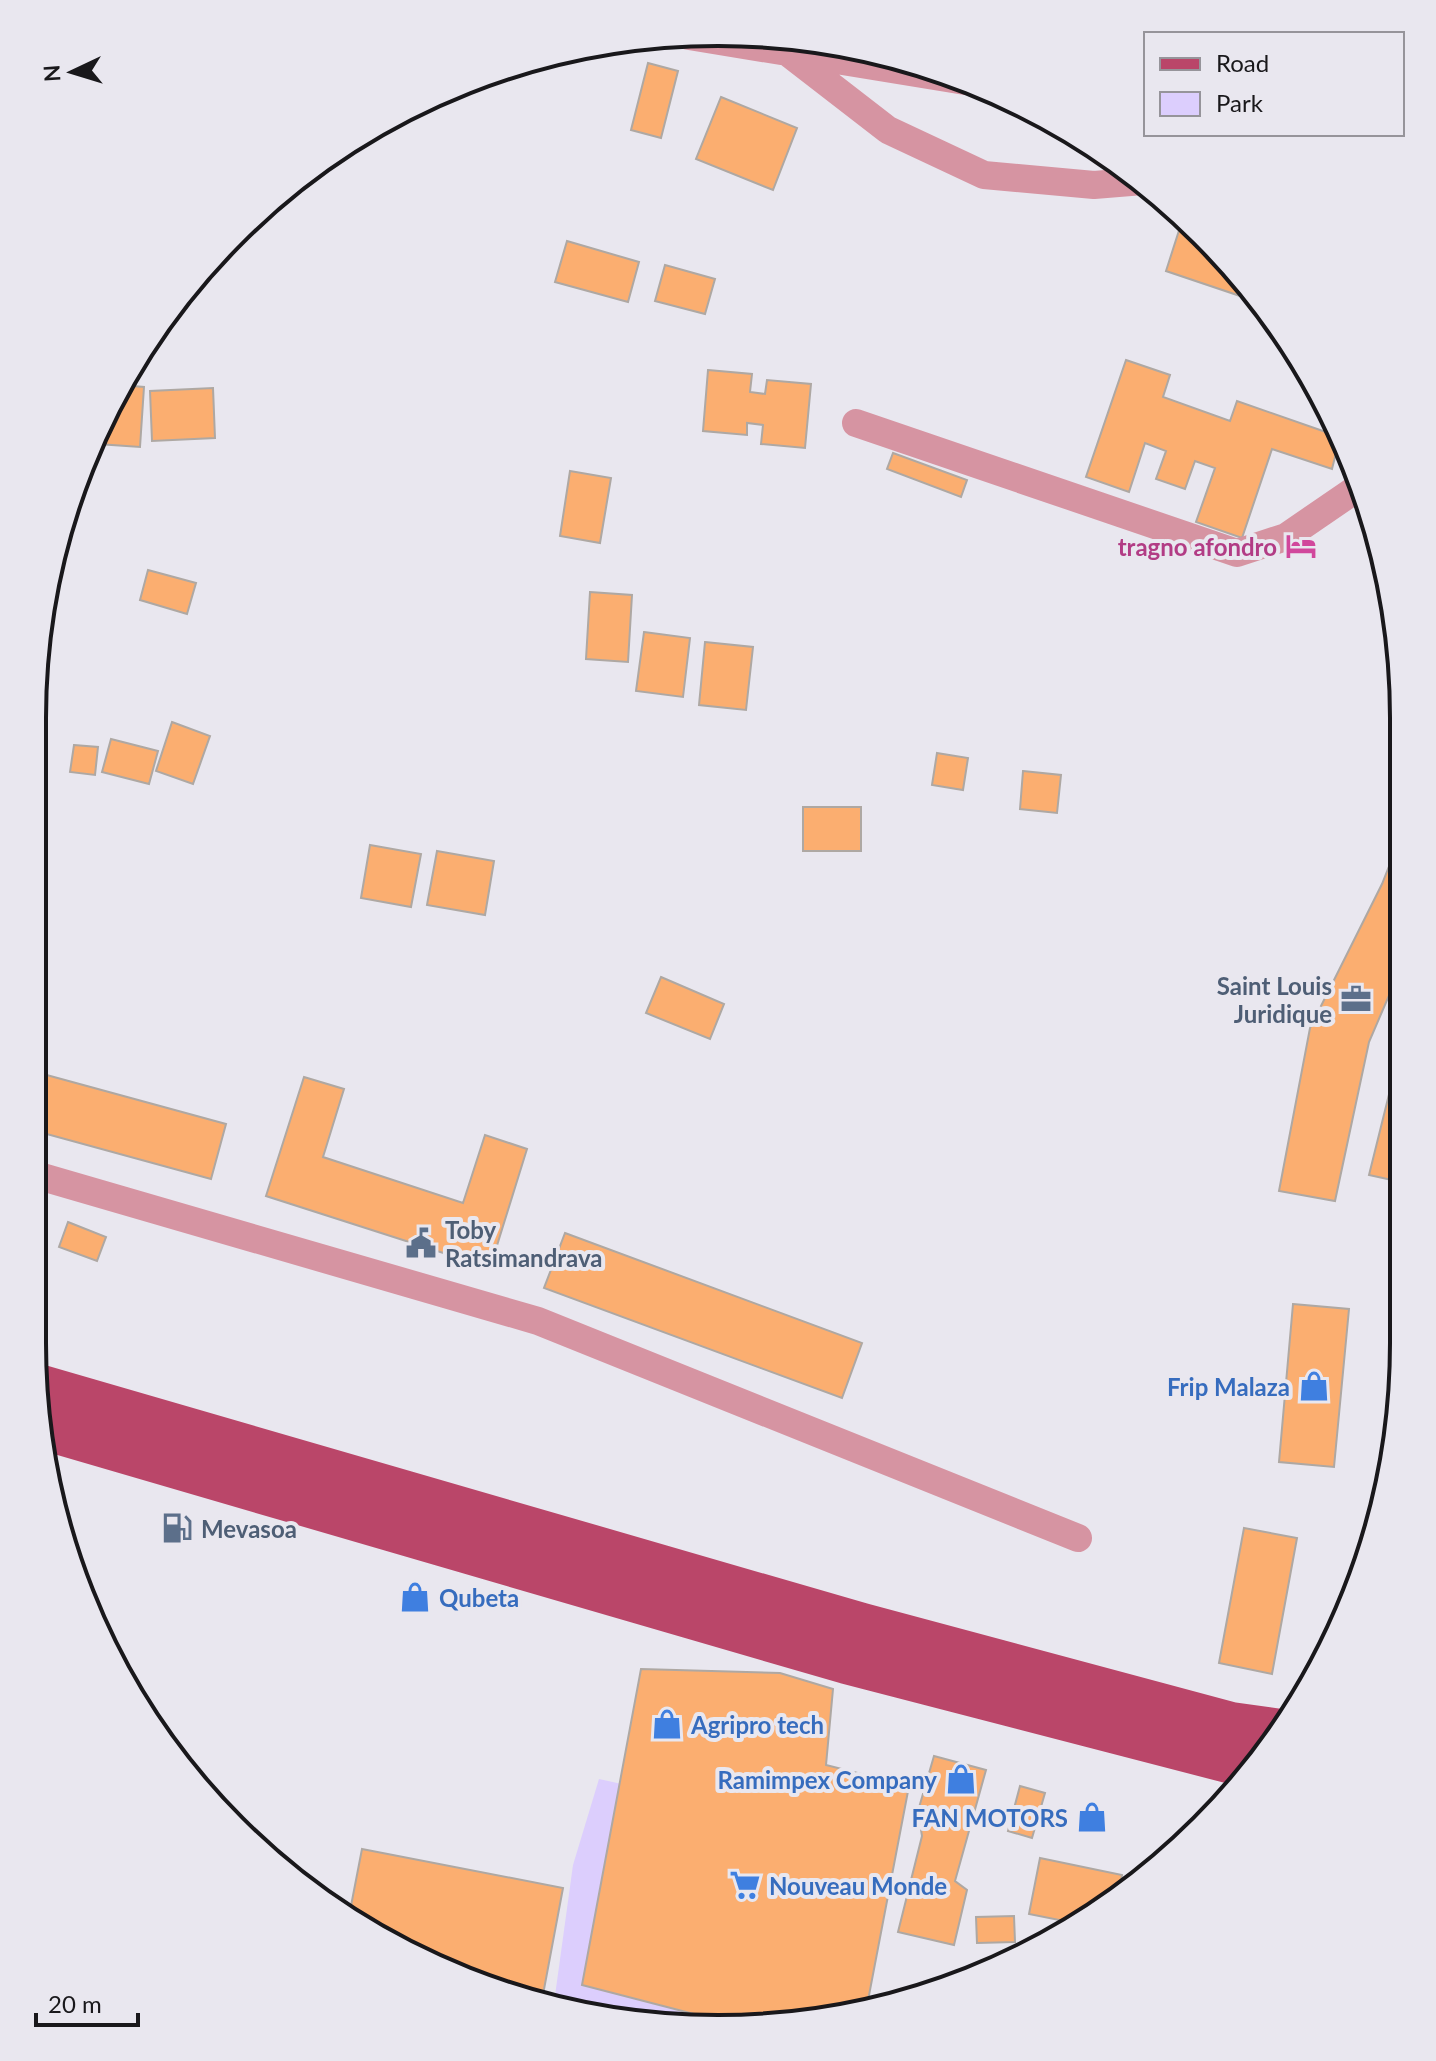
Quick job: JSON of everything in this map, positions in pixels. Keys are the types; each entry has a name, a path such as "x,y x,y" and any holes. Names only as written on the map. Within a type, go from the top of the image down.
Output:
{"main road":[{"path":"47,1389 892,1633 1216,1720 1268,1729"},
{"path":"52,1431 846,1662 1241,1764"}],"street":[{"path":"746,47 899,71"},
{"path":"791,55 888,130 984,175 1094,185 1124,183"},
{"path":"856,423 1237,553 1286,537 1351,493"},
{"path":"46,1178 538,1321 1078,1538"}],"green space":[{"path":"599,1779 717,1805 775,1929 774,2013 674,2014 555,1995 573,1865"}],"building":[{"path":"648,63 678,71 661,138 631,130"},
{"path":"721,97 797,128 773,190 696,159"},
{"path":"1179,230 1240,296 1166,271"},
{"path":"567,241 639,262 628,302 555,282"},
{"path":"665,265 715,279 705,314 655,301"},
{"path":"1126,360 1170,375 1163,397 1230,421 1237,401 1326,432 1336,454 1332,469 1272,449 1242,538 1196,522 1215,468 1195,461 1185,489 1156,479 1166,451 1145,443 1129,492 1086,477"},
{"path":"708,370 752,374 750,392 765,394 767,380 811,384 805,448 761,444 763,425 747,423 747,435 703,431"},
{"path":"134,386 144,387 140,447 104,444"},
{"path":"213,388 215,438 152,441 150,391"},
{"path":"893,453 967,480 961,497 887,469"},
{"path":"570,471 611,478 600,543 560,536"},
{"path":"148,570 196,583 187,614 140,600"},
{"path":"590,592 632,595 628,662 586,659"},
{"path":"644,632 690,638 683,697 636,691"},
{"path":"705,642 753,647 746,710 699,705"},
{"path":"172,722 210,736 193,784 156,771"},
{"path":"111,739 158,751 149,784 102,772"},
{"path":"74,745 98,747 95,775 70,772"},
{"path":"937,753 968,758 963,790 932,785"},
{"path":"1023,771 1061,775 1057,813 1020,809"},
{"path":"803,807 861,807 861,851 803,851"},
{"path":"370,845 421,854 411,907 361,898"},
{"path":"437,851 494,861 485,915 427,905"},
{"name":"Saint Louis Juridique","path":"1390,864 1390,993 1369,1042 1335,1201 1279,1191 1310,1028"},
{"path":"661,977 724,1004 710,1039 646,1013"},
{"path":"46,1075 226,1124 211,1179 46,1134"},
{"path":"304,1077 344,1089 323,1157 463,1203 485,1135 527,1149 490,1268 266,1196"},
{"path":"1390,1090 1390,1180 1369,1175"},
{"path":"68,1222 106,1237 97,1261 59,1247"},
{"path":"565,1233 862,1343 842,1398 544,1288"},
{"name":"Frip Malaza","path":"1293,1304 1349,1309 1334,1467 1279,1462"},
{"path":"1244,1528 1297,1538 1272,1674 1219,1663"},
{"name":"Nouveau Monde","path":"641,1669 780,1673 833,1689 826,1765 909,1786 869,1997 762,2014 696,2014 582,1985"},
{"path":"934,1756 986,1770 955,1881 967,1890 954,1945 898,1932 922,1836 918,1811"},
{"path":"1020,1786 1045,1793 1032,1838 1008,1831"},
{"path":"362,1849 563,1888 544,1992 461,1964 421,1946 351,1906"},
{"path":"1040,1858 1122,1875 1121,1880 1061,1920 1029,1914"},
{"path":"1014,1916 1015,1942 977,1943 976,1917"}],"place":[{"name":"tragno afondro","path":"1301,546"},
{"name":"Saint Louis Juridique","path":"1356,999"},
{"name":"Toby Ratsimandrava","path":"421,1243"},
{"name":"Frip Malaza","path":"1314,1386"},
{"name":"Mevasoa","path":"177,1528"},
{"name":"Qubeta","path":"415,1597"},
{"name":"Agripro tech","path":"667,1724"},
{"name":"Ramimpex Company","path":"961,1779"},
{"name":"FAN MOTORS","path":"1092,1817"},
{"name":"Nouveau Monde","path":"745,1885"}]}
